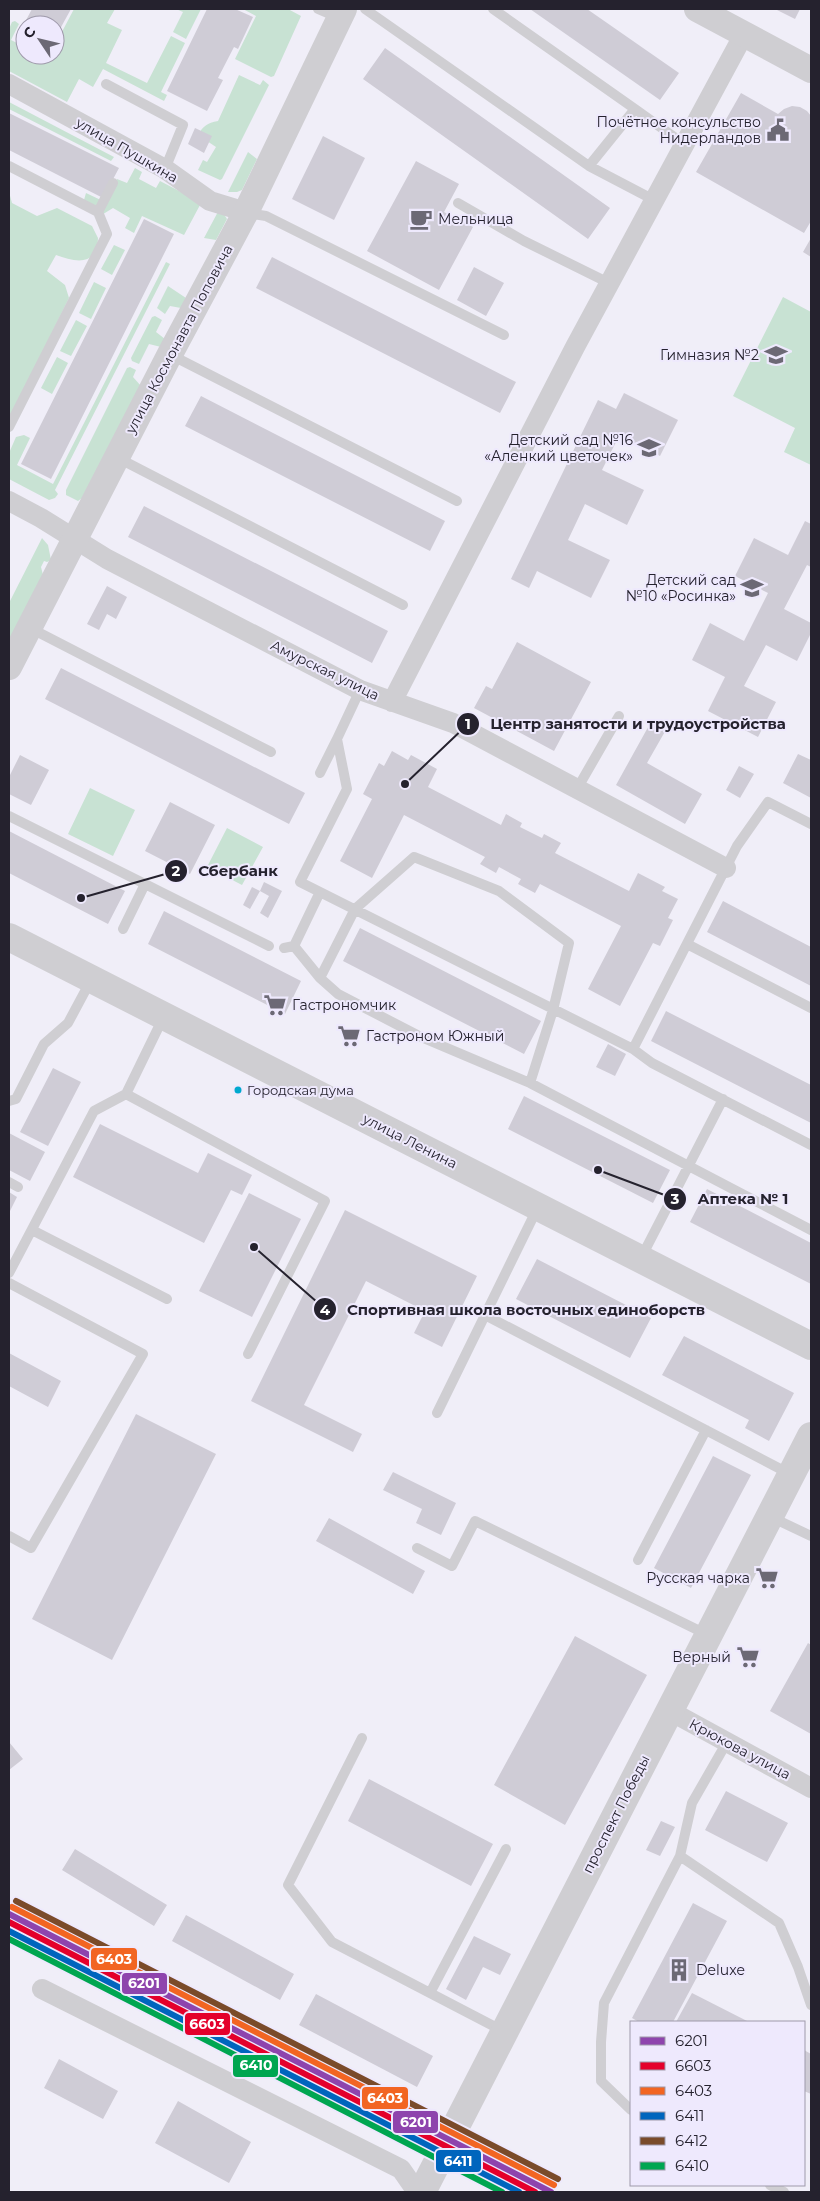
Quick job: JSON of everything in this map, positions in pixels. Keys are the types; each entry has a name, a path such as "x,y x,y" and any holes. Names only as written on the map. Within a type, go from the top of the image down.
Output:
{"main road":[{"name":"улица Ленина","path":"9,937 811,1346"},
{"name":"проспект Победы","path":"422,2192 811,1436"}],"street":[{"name":"улица Космонавта Поповича","path":"9,667 170,354 246,212 334,12"},
{"path":"708,12 744,34 811,70"},
{"path":"392,702 609,283 744,34"},
{"name":"улица Пушкина","path":"9,84 165,169 210,201 246,212"},
{"name":"Амурская улица","path":"9,501 107,559 360,690 453,723 726,868"},
{"name":"Крюкова улица","path":"670,1711 811,1788"},
{"path":"42,1989 401,2169 418,2192"}],"lane":[{"path":"365,9 589,166 654,200"},
{"path":"493,9 684,144"},
{"path":"106,84 183,125 165,169"},
{"path":"589,166 635,109"},
{"path":"9,166 98,212 107,234 9,427"},
{"path":"98,212 113,183"},
{"path":"458,203 524,241 609,283"},
{"path":"246,212 266,216 504,335"},
{"path":"170,354 457,501"},
{"path":"117,457 402,605"},
{"path":"29,628 271,752"},
{"path":"320,773 360,690"},
{"path":"577,789 619,716"},
{"path":"337,739 347,789 300,882 633,1049 652,1063 811,1145"},
{"path":"633,1049 737,846 768,802 811,824"},
{"path":"9,816 269,946"},
{"path":"320,978 355,909 414,857 498,892 569,943 553,1010 530,1083"},
{"path":"123,929 145,884"},
{"path":"320,892 289,947 338,994 421,1037 530,1083 811,1230"},
{"path":"687,944 811,1008"},
{"path":"9,1101 16,1099 44,1044 68,1023 92,980"},
{"path":"9,1273 94,1111 126,1094 164,1016"},
{"path":"126,1094 325,1201 248,1354"},
{"path":"641,1258 722,1099"},
{"path":"438,1413 538,1206"},
{"path":"32,1230 167,1299"},
{"path":"9,1282 143,1354 31,1548 9,1536"},
{"path":"485,1315 792,1475"},
{"path":"638,1560 706,1430"},
{"path":"770,1516 811,1536"},
{"path":"417,1548 452,1566 475,1521 709,1635"},
{"path":"362,1738 288,1885 332,1942 504,2031"},
{"path":"630,2109 602,2080 601,2042 604,2003 680,1856 692,1803 727,1742"},
{"path":"430,1993 506,1849"},
{"path":"680,1856 779,1923 798,1966 811,2006"},
{"path":"772,2186 784,2192"}],"green space":[{"path":"74,9 115,9 107,23 122,30 106,63 147,83 171,36 185,43 161,92 167,95 164,101 103,69 93,87 79,79 67,102 9,71 9,29 12,22 15,21 15,32 11,40 15,42 15,65 65,65 65,26"},
{"path":"176,9 201,9 186,39 173,32 183,12"},
{"path":"243,9 288,9 301,16 274,76 271,77 235,59 256,16"},
{"path":"239,75 260,85 263,80 269,85 220,180 198,170 203,160 207,162 216,147 198,135 206,125 218,121"},
{"path":"9,102 114,157 111,161 9,109"},
{"path":"248,152 257,159 242,190 228,192"},
{"path":"135,168 142,172 139,179 156,188 160,181 200,205 184,235 142,216 134,233 125,228 130,218 113,208 100,216 82,207 86,193 105,202 117,179 127,183"},
{"path":"9,192 12,203 37,216 57,208 92,226 98,238 94,254 89,258 77,260 56,255 47,271 65,285 69,298 9,420"},
{"path":"220,208 227,219 216,240 204,238"},
{"path":"114,245 125,250 112,275 101,269"},
{"path":"166,262 170,264 55,490 58,494 55,498 49,500 9,479 9,453 16,437 24,435 30,438 17,465 53,484"},
{"path":"94,282 106,288 91,319 79,313"},
{"path":"168,286 186,298 181,308 170,306 165,314 157,308"},
{"path":"783,297 811,312 811,465 784,452 795,428 733,396"},
{"path":"155,316 162,320 156,332 165,339 161,347 149,344 139,364 132,361 131,358 152,317"},
{"path":"76,320 87,326 71,356 60,351"},
{"path":"57,357 68,363 52,394 41,388"},
{"path":"130,367 136,370 133,377 141,386 82,498 78,501 66,495 66,490 127,368"},
{"path":"42,538 48,545 51,560 44,561 41,567 43,575 9,642 9,603"},
{"path":"90,788 135,810 113,856 68,834"},
{"path":"227,828 263,847 242,885 207,867"}],"building":[{"path":"32,9 71,9 65,20 65,15 29,15"},
{"path":"207,9 235,9 253,17 238,49 234,47 218,78 223,80 207,111 167,91"},
{"path":"530,9 587,9 679,73 660,100"},
{"path":"775,9 800,9 795,19"},
{"path":"385,48 610,208 588,239 363,79"},
{"path":"741,93 778,114 792,106 800,107 811,116 811,221 804,233 696,172"},
{"path":"9,113 119,168 103,198 9,150"},
{"path":"195,128 212,136 204,153 188,144"},
{"path":"323,136 365,158 334,220 292,199"},
{"name":"Мельница","path":"416,161 459,184 444,212 473,227 439,290 367,251"},
{"path":"144,219 174,234 51,479 21,464"},
{"path":"811,238 811,257 803,252"},
{"path":"272,257 516,382 500,413 256,288"},
{"path":"474,267 504,283 486,316 457,300"},
{"path":"624,393 678,420 660,456 619,436 602,470 644,490 627,525 585,504 568,540 610,560 591,598 537,571 529,588 511,579 598,400 616,409"},
{"path":"201,396 445,521 430,551 185,426"},
{"path":"144,506 388,631 372,663 128,537"},
{"path":"805,521 811,524 811,567 807,565 784,609 811,623 811,633 797,661 766,645 744,686 776,702 758,737 708,711 725,677 692,660 710,623 744,641 768,593 735,576 754,538 788,555"},
{"path":"107,586 127,597 116,619 107,614 99,630 87,624"},
{"path":"517,642 591,682 554,751 474,708 486,686 492,689"},
{"path":"61,668 305,793 289,824 45,699"},
{"path":"652,720 667,728 647,763 702,794 685,824 616,785"},
{"path":"392,751 408,760 411,755 437,769 428,787 501,825 506,814 522,823 520,827 542,838 544,834 561,843 555,853 629,891 638,873 665,887 662,891 678,899 668,918 673,920 660,946 653,943 620,1006 588,989 621,926 540,884 535,893 518,884 521,879 499,867 496,873 480,864 485,857 404,815 372,878 340,861 372,799 363,794 379,763 384,766"},
{"path":"798,754 811,760 811,798 783,783"},
{"path":"20,755 49,770 31,805 9,794 9,777"},
{"path":"739,766 754,774 740,798 726,790"},
{"path":"170,802 215,825 190,874 145,851"},
{"path":"9,831 125,891 108,924 9,873"},
{"path":"264,882 282,891 268,918 260,913 269,896 260,891"},
{"path":"252,887 260,891 250,909 243,905"},
{"path":"723,901 811,947 811,986 707,932"},
{"path":"164,911 301,981 285,1014 148,944"},
{"path":"360,928 541,1021 524,1054 343,961"},
{"path":"666,1011 811,1085 811,1123 651,1041"},
{"path":"608,1044 626,1054 615,1076 596,1067"},
{"path":"53,1068 81,1082 48,1146 20,1132"},
{"path":"524,1096 670,1170 653,1203 508,1129"},
{"path":"100,1124 198,1173 208,1153 252,1175 242,1195 231,1190 204,1243 73,1177"},
{"path":"9,1133 45,1152 30,1181 9,1170"},
{"path":"707,1189 811,1243 811,1284 690,1222"},
{"path":"9,1192 17,1197 9,1213"},
{"path":"249,1193 301,1219 252,1317 199,1291"},
{"path":"345,1210 477,1276 442,1347 414,1333 425,1311 366,1281 304,1405 362,1434 353,1452 251,1401"},
{"path":"537,1259 651,1318 630,1358 516,1299"},
{"path":"684,1336 794,1393 769,1441 745,1428 749,1420 662,1375"},
{"path":"9,1353 61,1381 48,1407 9,1386"},
{"path":"136,1414 216,1454 112,1660 32,1619"},
{"path":"713,1456 751,1475 691,1588 654,1568"},
{"path":"393,1472 456,1503 441,1535 416,1523 422,1509 383,1490"},
{"path":"329,1518 425,1571 413,1594 316,1541"},
{"path":"575,1636 647,1675 565,1825 494,1785"},
{"path":"808,1643 811,1645 811,1734 770,1711"},
{"path":"9,1742 23,1759 9,1770"},
{"path":"369,1779 493,1844 471,1886 348,1821"},
{"path":"726,1791 788,1823 767,1862 705,1830"},
{"path":"661,1821 675,1827 660,1856 646,1850"},
{"path":"75,1849 167,1905 154,1926 62,1870"},
{"name":"Deluxe","path":"693,1903 727,1921 674,2021 637,2021 632,2018"},
{"path":"186,1915 294,1974 280,2000 172,1941"},
{"path":"474,1936 511,1954 500,1975 483,1967 466,2000 446,1989"},
{"path":"692,1993 747,2021 677,2021"},
{"path":"316,1994 433,2056 417,2087 299,2025"},
{"path":"805,2051 811,2054 811,2094 805,2091"},
{"path":"59,2059 118,2091 103,2119 44,2088"},
{"path":"178,2101 251,2142 229,2183 155,2143"}],"transit line":[{"name":"6412","path":"16,1901 558,2179"},
{"name":"6403","path":"12,1907 554,2185"},
{"name":"6201","path":"9,1914 551,2192"},
{"name":"6603","path":"9,1922 535,2192"},
{"name":"6411","path":"9,1931 519,2192"},
{"name":"6410","path":"9,1939 502,2192"}],"place":[{"name":"Почётное консульство Нидерландов","path":"778,130"},
{"name":"Мельница","path":"421,219"},
{"name":"Гимназия №2","path":"776,355"},
{"name":"Детский сад №16 «Аленкий цветочек»","path":"649,448"},
{"name":"Детский сад №10 «Росинка»","path":"752,588"},
{"name":"Центр занятости и трудоустройства","path":"405,784"},
{"name":"Сбербанк","path":"81,898"},
{"name":"Гастрономчик","path":"275,1005"},
{"name":"Гастроном Южный","path":"349,1036"},
{"name":"Городская дума","path":"238,1090"},
{"name":"Аптека № 1","path":"598,1170"},
{"name":"Спортивная школа восточных единоборств","path":"254,1247"},
{"name":"Русская чарка","path":"767,1578"},
{"name":"Верный","path":"748,1657"},
{"name":"Deluxe","path":"679,1970"}]}
